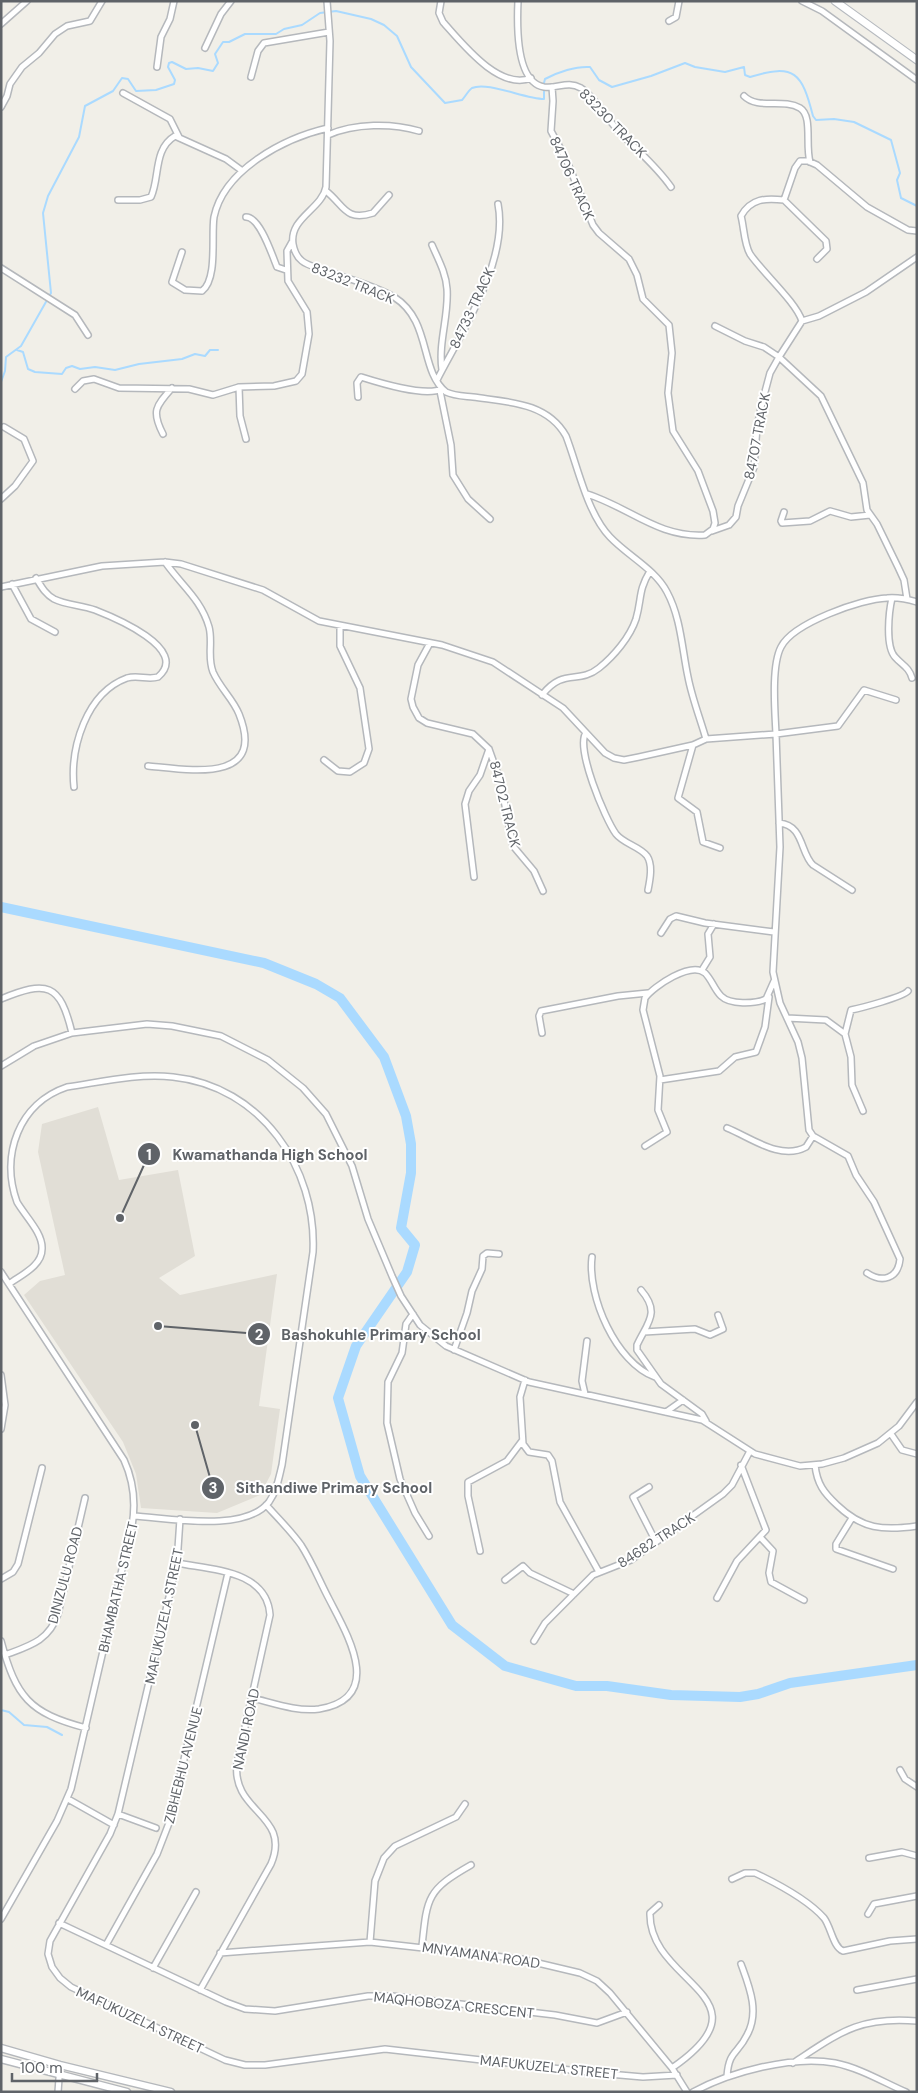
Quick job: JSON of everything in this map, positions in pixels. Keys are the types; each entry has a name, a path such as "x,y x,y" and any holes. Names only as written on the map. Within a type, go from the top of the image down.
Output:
{"main road":[{"path":"835,1 917,60"}],"street":[{"path":"1,24 27,1"},
{"path":"1,107 8,96 10,84 22,67 62,28 90,21 102,1"},
{"path":"157,66 160,36 170,19 174,1"},
{"path":"205,48 220,14 232,1"},
{"path":"75,389 81,382 94,379 119,388 172,388 196,390 213,395 239,387 265,387 291,383 301,376 308,342 308,317 289,286 286,270 287,251 302,218 326,191 329,32 327,1"},
{"path":"441,1 439,13 443,22 492,70 503,77 519,81 531,78 523,63 518,36 518,1"},
{"path":"669,21 676,17 679,1"},
{"path":"802,1 822,11 917,80"},
{"path":"251,77 258,51 264,43 329,32"},
{"name":"83230 TRACK","path":"531,78 541,86 552,87 564,83 583,89 618,130 657,166 670,187"},
{"name":"84706 TRACK","path":"552,87 551,130 566,159 592,225 629,260 637,275 644,299 669,325 672,353 668,393 673,430 693,461 707,492 715,518 712,530"},
{"path":"123,92 170,118 179,137"},
{"path":"744,96 752,102 794,105 803,110 808,118 806,147 810,162"},
{"path":"328,134 346,128 389,126 419,131"},
{"path":"182,252 172,282 185,290 202,291 207,284 211,270 216,212 241,170 286,140 328,128"},
{"path":"118,200 135,201 151,197 157,164 170,139 179,137 226,159 241,170"},
{"path":"784,200 796,165 804,160 834,177 870,209 908,230 917,231"},
{"path":"326,191 345,212 357,215 373,213 389,195"},
{"path":"817,259 827,249 826,241 784,200 760,199 754,202 741,216 749,252 797,310 802,321 819,316 866,292 917,256"},
{"name":"84733 TRACK","path":"437,380 478,301 493,263 500,222 498,204"},
{"path":"246,216 254,220 277,266 286,270"},
{"name":"83232 TRACK","path":"292,241 295,252 302,262 387,293 404,306 421,330 441,390"},
{"path":"432,245 443,271 447,289 442,334 442,370"},
{"path":"1,268 75,315 88,335"},
{"name":"84707 TRACK","path":"587,494 603,499 640,520 673,532 695,536 705,535 712,530 729,525 736,517 738,506 754,467 756,427 770,373 802,321"},
{"path":"715,326 780,356 821,396 863,482 866,506 902,575 907,599"},
{"path":"358,397 357,383 361,377 405,388 441,390 453,395 527,405 548,416 566,436 594,511 606,532 660,581 670,599 681,638 690,686 706,739"},
{"path":"239,387 240,416 246,439"},
{"path":"163,434 156,420 155,413 158,404 172,388"},
{"path":"441,390 451,445 453,475 468,499 490,519"},
{"path":"1,499 15,486 33,461 24,439 4,427"},
{"path":"784,512 780,521 782,523 810,521 830,511 851,517 870,514"},
{"path":"148,766 196,771 209,770 235,762 244,752 246,742 239,714 212,670 210,657 211,634 204,614 195,596 166,562"},
{"path":"1,587 36,578 102,566 166,562 181,564 244,583 285,602 314,619 340,626 452,648 493,662 563,708 605,753 619,760 693,745 706,739 776,734 838,726 864,690 896,700"},
{"path":"542,695 556,680 591,673 612,655 634,625 640,588 650,571"},
{"path":"36,578 46,593 54,599 95,610 126,623 148,637 163,652 166,662 164,671 158,677 135,676 120,681 99,700 78,734 73,770 74,787"},
{"path":"12,584 31,619 55,632"},
{"path":"892,598 888,619 891,650 894,657 906,665 912,678"},
{"path":"660,1080 719,1071 735,1057 756,1052 765,1027 769,997 774,980 774,932 779,883 780,823 776,774 777,659 785,641 798,630 845,608 871,600 892,598 917,602"},
{"path":"324,760 338,771 350,772 364,763 369,749 360,688 340,646 340,626"},
{"name":"84702 TRACK","path":"430,643 420,659 411,703 419,718 432,725 473,734 489,749 500,780 513,846 534,871 543,891"},
{"path":"586,733 582,742 584,756 608,819 617,835 645,854 649,860 651,877 648,890"},
{"path":"693,745 678,798 697,812 703,842 720,848"},
{"path":"474,877 465,804 469,791 480,775 489,749"},
{"path":"780,823 791,827 802,842 813,865 852,890"},
{"path":"661,933 673,917 774,932"},
{"path":"702,970 710,957 708,934 714,924"},
{"path":"645,1146 667,1132 658,1105 660,1080 643,1010 643,1002 648,994 685,971 702,970"},
{"path":"702,970 725,999 758,1002 769,997"},
{"path":"774,980 800,1049 806,1081 808,1126 813,1136 848,1156 856,1175 874,1202 898,1254 899,1262 892,1276 879,1280 867,1273"},
{"path":"1,999 32,988 48,989 56,994 64,1004 72,1033"},
{"path":"863,1111 852,1085 851,1057 845,1034 851,1010 899,997 908,991"},
{"path":"542,1033 539,1014 541,1011 618,996 648,994"},
{"path":"787,1018 826,1020 845,1034"},
{"path":"1,1066 34,1046 72,1033 147,1024 198,1030 238,1043 268,1060 293,1078 326,1114 343,1145 358,1181 372,1230 401,1296 426,1331 454,1350 525,1380 706,1421 750,1451 794,1465 815,1465 854,1455 891,1434 917,1402"},
{"path":"9,1284 36,1264 42,1249 40,1238 16,1202 8,1183 6,1169 8,1143 16,1123 44,1096 67,1086 147,1076 172,1076 198,1082 218,1090 258,1115 286,1147 302,1176 309,1199 314,1231 313,1252 282,1465 273,1495 266,1505 250,1515 234,1520 134,1516"},
{"path":"727,1128 754,1142 788,1151 806,1147 813,1136"},
{"path":"454,1350 467,1313 472,1291 482,1270 483,1256 499,1254"},
{"path":"592,1257 592,1274 601,1312 609,1330 618,1346 628,1356 641,1368 656,1377"},
{"name":"BHAMBATHA STREET","path":"1,1272 124,1460 133,1485 134,1516 68,1799 2,1915"},
{"path":"642,1290 649,1302 652,1313 637,1345 637,1350 667,1389 702,1414 706,1421"},
{"path":"644,1332 696,1329 710,1335 723,1329 718,1315"},
{"path":"414,1316 406,1324 402,1353 388,1382 387,1423 400,1479 411,1506 429,1536"},
{"path":"585,1394 582,1380 587,1341"},
{"path":"1,1375 5,1405 1,1430"},
{"path":"525,1380 520,1397 522,1441 529,1452 548,1455 552,1461 560,1502 599,1572"},
{"path":"666,1412 683,1400"},
{"path":"891,1434 902,1450 917,1454"},
{"path":"480,1551 468,1496 468,1482 511,1459 522,1441"},
{"name":"84682 TRACK","path":"534,1641 543,1626 574,1594 599,1572 622,1564 697,1514 729,1488 750,1451"},
{"path":"717,1598 738,1561 765,1532 765,1526 741,1464"},
{"path":"815,1465 817,1480 822,1490 852,1518 863,1524 876,1527 917,1526"},
{"path":"1,1579 13,1572 18,1564 42,1468"},
{"path":"648,1487 633,1497 656,1542"},
{"name":"DINIZULU ROAD","path":"5,1655 35,1644 43,1639 52,1627 58,1614 85,1498"},
{"path":"252,1698 303,1709 326,1707 348,1695 355,1684 358,1671 352,1647 301,1546 266,1505"},
{"path":"852,1518 836,1544 836,1549 893,1569"},
{"name":"MAFUKUZELA STREET","path":"180,1519 177,1563 118,1814 114,1825 50,1940 48,1954 52,1967 65,1983 125,2014 236,2063 265,2065 385,2050 606,2074 666,2077 676,2075"},
{"path":"760,1537 773,1550 769,1573 771,1582 804,1600"},
{"name":"NANDI ROAD","path":"177,1563 245,1578 258,1586 266,1597 270,1611 270,1620 237,1763 236,1780 242,1795 270,1826 276,1843 271,1864 200,1990"},
{"path":"505,1580 523,1566 530,1573 574,1594"},
{"name":"ZIBHEBHU AVENUE","path":"106,1945 157,1854 169,1823 228,1574"},
{"path":"1,1641 18,1688 36,1708 51,1717 86,1728"},
{"path":"900,1770 905,1779 917,1787"},
{"path":"68,1799 114,1825"},
{"path":"370,1942 375,1882 384,1858 395,1846 456,1817 465,1804"},
{"path":"118,1814 156,1828"},
{"path":"869,1858 902,1852 917,1856"},
{"path":"422,1946 426,1910 432,1894 444,1881 471,1866"},
{"path":"732,1879 745,1873 755,1873 813,1908 827,1923 838,1948 843,1951 890,1941 917,1939"},
{"path":"153,1968 196,1892"},
{"path":"868,1914 874,1904 917,1896"},
{"path":"659,1905 650,1913 651,1932 664,1953 706,2000 713,2022 706,2040 672,2068"},
{"name":"MAQHOBOZA CRESCENT","path":"59,1923 237,2007 263,2011 379,1995 555,2015 591,2023 602,2022 627,2012"},
{"name":"MNYAMANA ROAD","path":"220,1953 370,1942 422,1946 521,1959 580,1973 603,1986 627,2012 672,2068 687,2092"},
{"path":"727,2076 730,2057 748,2034 754,2008 741,1964"},
{"path":"857,1990 917,1979"},
{"path":"793,2063 825,2042 865,2023 882,2019 917,2021"},
{"path":"1,2048 60,2065 171,2092"},
{"path":"1,2058 126,2092"},
{"path":"693,2092 727,2076 793,2063 836,2063 906,2092"},
{"path":"58,2092 60,2065"}],"shaded area":[{"path":"98,1107 119,1180 178,1170 195,1256 159,1278 180,1295 277,1274 259,1406 280,1409 271,1474 260,1495 217,1513 141,1508 136,1474 123,1442 24,1295 40,1281 65,1275 38,1152 42,1124"}],"waterway":[{"path":"1,382 5,371 6,357 21,346 51,293 43,213 48,196 79,137 85,106 113,91 122,78 128,79 136,91 156,90 174,84 175,80 168,67 169,63 172,62 186,69 198,68 213,71 218,63 215,54 223,42 229,42 245,34 276,34 284,29 302,25 320,13 336,11 371,19 384,25 397,36 411,67 445,103 462,100 472,88 479,86 544,99 544,88"},
{"path":"544,83 545,79 556,74 585,67 590,67 599,80 612,87 651,76 685,63 695,67 725,72 744,67 745,75 750,77 777,71 787,72 794,75 800,81 816,120 834,119 854,122 891,140 900,173 897,180 901,198 917,206"},
{"path":"17,350 23,352 28,369 35,372 62,374 66,368 72,366 80,369 95,367 115,370 139,364 182,359 195,354 205,356 210,350 218,350"},
{"path":"1,907 264,963 316,984 340,998 384,1057 406,1116 411,1144 411,1173 401,1228 415,1245 407,1272 356,1346 338,1398 360,1476 452,1625 505,1666 576,1686 607,1686 671,1695 740,1697 758,1694 790,1683 917,1665"},
{"path":"1,1710 9,1712 24,1725 47,1727 62,1735"}],"place":[{"name":"Kwamathanda High School","path":"120,1218"},
{"name":"Bashokuhle Primary School","path":"158,1326"},
{"name":"Sithandiwe Primary School","path":"195,1425"}]}
